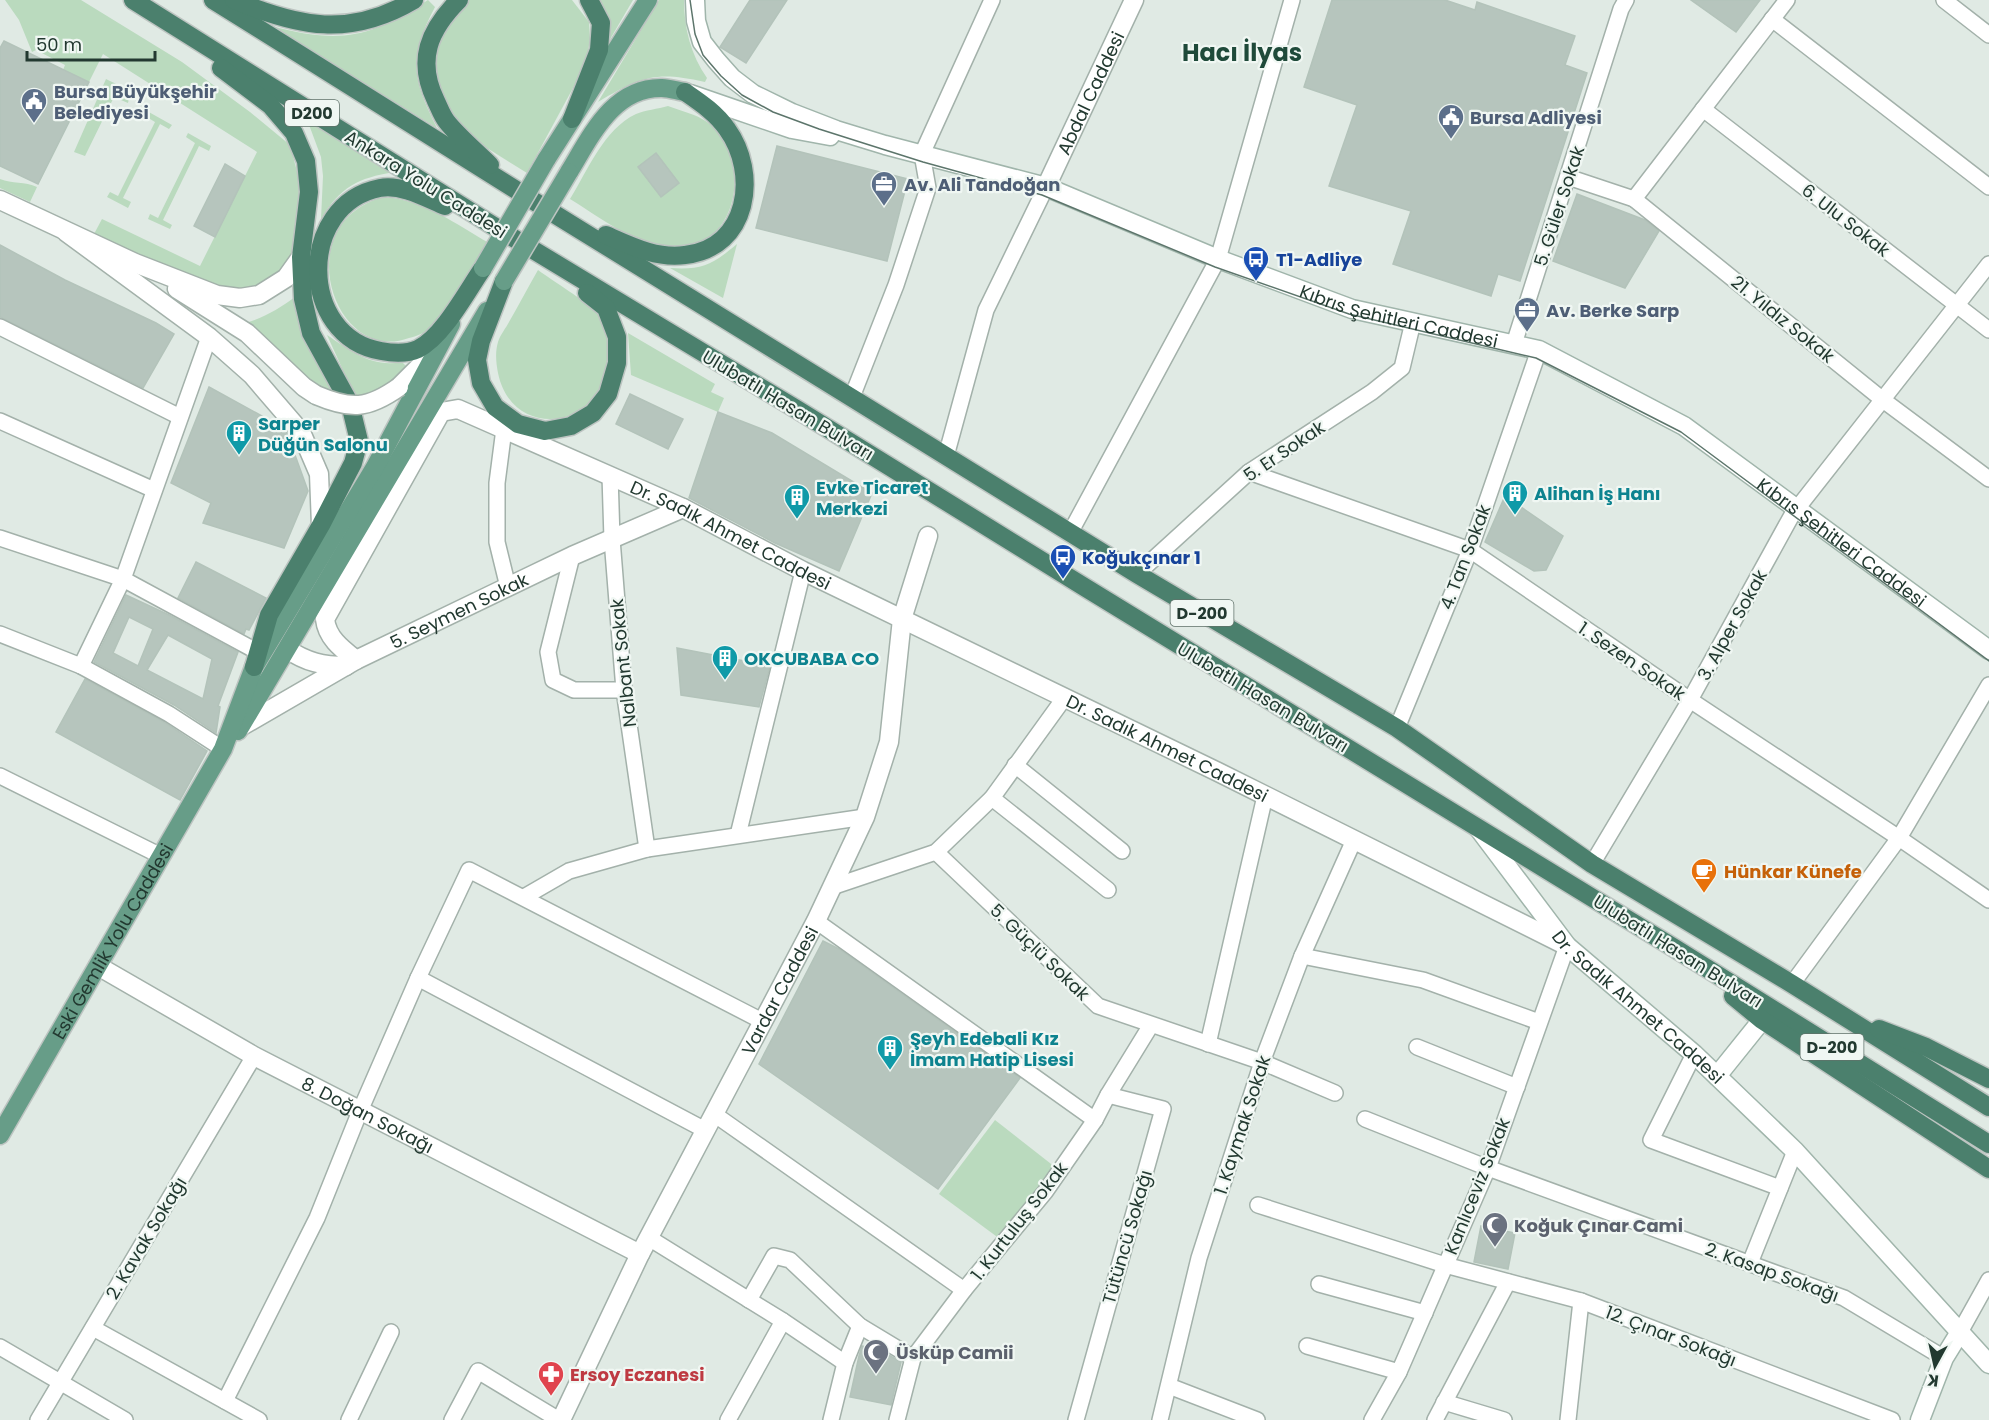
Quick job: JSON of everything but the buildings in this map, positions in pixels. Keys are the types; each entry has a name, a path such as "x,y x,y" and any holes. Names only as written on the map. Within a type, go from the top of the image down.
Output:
{"highway":[{"name":"Ankara Yolu Caddesi","path":"132,0 537,252"},
{"path":"132,0 270,105 294,133 306,161 309,192 301,257 303,299 310,333 350,404 359,441 353,464 321,525 268,615 256,660"},
{"name":"D200","path":"213,0 556,215"},
{"path":"234,0 269,15 313,25 356,23 397,10 414,0"},
{"path":"459,0 443,16 431,36 426,56 428,84 446,120 512,187"},
{"path":"572,119 598,50 601,23 589,0"},
{"path":"556,215 646,252 686,255 703,251 719,242 733,228 742,210 746,193 744,172 738,149 727,129 710,110 685,92"},
{"path":"483,268 437,335 417,350 392,353 369,349 345,335 328,315 321,295 318,268 321,243 328,225 340,209 358,196 381,188 404,190 492,225"},
{"name":"Ulubatlı Hasan Bulvarı","path":"556,215 1137,574 1397,729 1592,864 1792,984 1989,1107"},
{"path":"504,281 479,350 477,360 481,383 495,407 518,424 544,431 571,426 593,413 608,394 617,363 617,337 606,308 537,252"},
{"name":"Ulubatlı Hasan Bulvarı","path":"537,252 1676,949 1989,1144"},
{"path":"1676,949 1762,1020 1989,1169"},
{"path":"1843,1016 1926,1047 1989,1079"}],"main road":[{"name":"Eski Gemlik Yolu Caddesi","path":"223,749 256,660 375,467 436,349 546,160 648,0"},
{"name":"Eski Gemlik Yolu Caddesi","path":"1,1132 223,749 242,726 597,125 612,107 635,93 661,88 685,92"}],"street":[{"path":"695,0 696,21 702,42 732,78 753,94 792,113 885,145"},
{"path":"852,397 896,285 928,188 922,154 992,0"},
{"name":"Abdal Caddesi","path":"1046,187 1134,0"},
{"path":"1070,533 1218,259 1292,0"},
{"name":"5. Güler Sokak","path":"1514,344 1621,9 1626,0"},
{"path":"1634,199 1787,0"},
{"path":"1944,0 1989,35"},
{"path":"1772,19 1989,187"},
{"path":"685,92 792,129 885,145"},
{"name":"6. Ulu Sokak","path":"1703,109 1989,330"},
{"name":"Kıbrıs Şehitleri Caddesi","path":"885,145 1046,187 1218,259 1352,309 1539,350 1684,426 1989,650"},
{"name":"21. Yıldız Sokak","path":"1568,177 1634,199 1883,400 1989,479"},
{"path":"946,456 986,310 1046,187"},
{"path":"0,202 135,262 217,295 240,298 259,295 286,278 301,257"},
{"path":"66,232 209,337 252,375 301,432 320,474 321,525"},
{"path":"135,262 247,333 304,387 337,404 357,405 381,400 399,387 436,349"},
{"name":"3. Alper Sokak","path":"1592,864 1690,700 1796,508 1989,264"},
{"name":"5. Er Sokak","path":"1137,574 1249,472 1372,392 1402,368 1413,322"},
{"path":"0,327 180,417"},
{"path":"81,666 123,579 209,337"},
{"name":"4. Tan Sokak","path":"1397,729 1470,550 1539,350"},
{"name":"Dr. Sadık Ahmet Caddesi","path":"351,663 336,644 326,627 325,619 441,412 458,409 683,508 802,571 1065,697 1566,946 1694,1054 1795,1151 1989,1364"},
{"path":"0,421 154,490"},
{"path":"504,429 497,483 497,542 508,587"},
{"name":"1. Sezen Sokak","path":"1249,472 1470,550 1989,900"},
{"name":"Nalbant Sokak","path":"610,476 612,539 624,690 647,849"},
{"name":"5. Seymen Sokak","path":"242,726 351,663 572,555 683,508"},
{"name":"Vardar Caddesi","path":"560,1420 645,1246 816,921 865,817 889,742 902,619 927,536"},
{"path":"0,538 123,579 256,660"},
{"path":"572,555 548,652 554,680 574,690 624,690"},
{"path":"738,835 802,571"},
{"path":"0,634 81,666 169,714 223,749"},
{"path":"287,649 312,663 329,666 351,663"},
{"path":"1792,984 1899,838 1989,685"},
{"path":"832,887 936,852 992,798 1065,697"},
{"path":"1015,765 1122,851"},
{"path":"0,776 161,856"},
{"path":"1208,1044 1265,796"},
{"path":"992,798 1108,890"},
{"path":"524,897 569,871 647,849 865,817"},
{"path":"1479,829 1566,946"},
{"name":"1. Kaymak Sokak","path":"1160,1420 1199,1258 1262,1062 1302,956 1354,840"},
{"name":"5. Güçlü Sokak","path":"936,852 1098,1006 1262,1062 1335,1094"},
{"path":"225,1401 317,1218 360,1110 469,870 764,1022"},
{"path":"816,921 1095,1120"},
{"name":"Kanlıceviz Sokak","path":"1372,1420 1399,1372 1488,1168 1566,946"},
{"path":"1302,956 1422,980 1539,1022"},
{"name":"8. Doğan Sokağı","path":"98,966 254,1056 360,1110 645,1246"},
{"path":"418,978 710,1122 964,1290"},
{"path":"1717,1076 1762,1020"},
{"name":"1. Kurtuluş Sokak","path":"897,1420 913,1358 964,1290 1045,1192 1095,1120 1151,1025"},
{"path":"1417,1047 1517,1087"},
{"path":"1694,1054 1651,1140 1780,1188"},
{"name":"2. Kavak Sokağı","path":"38,1420 254,1056"},
{"name":"Tütüncü Sokağı","path":"1076,1420 1163,1109 1108,1095"},
{"name":"2. Kasap Sokağı","path":"1365,1119 1488,1168 1844,1298 1944,1358"},
{"path":"1750,1263 1795,1151"},
{"name":"12. Çınar Sokağı","path":"1257,1205 1445,1265 1581,1301 1892,1420"},
{"path":"645,1246 749,1300 845,1363"},
{"path":"749,1300 774,1256 790,1260 860,1326 913,1358"},
{"path":"1435,1420 1508,1282"},
{"path":"1319,1284 1425,1314"},
{"path":"1920,1420 1944,1358 1987,1290"},
{"path":"1568,1420 1581,1301"},
{"path":"728,1420 783,1321"},
{"path":"831,1420 845,1363 860,1326"},
{"path":"93,1328 259,1420"},
{"path":"349,1420 391,1332"},
{"path":"1307,1346 1399,1372"},
{"path":"0,1347 125,1420"},
{"path":"452,1420 478,1371 560,1420"},
{"path":"1169,1386 1257,1420"},
{"path":"1444,1401 1504,1420"}],"green space":[{"path":"5,0 81,0 182,62 290,145 300,183 298,220 293,252 280,277 263,285 233,291 208,290 94,234 102,219 200,266 257,152 103,54 89,82 63,70 65,65 36,50 32,52 19,20"},
{"path":"428,0 435,7 420,40 416,68 422,95 437,128 271,26 316,35 353,34 388,23"},
{"path":"469,0 572,0 589,22 590,39 586,64 527,173 487,148 458,125 442,102 435,75 436,36 449,18"},
{"path":"597,0 633,0 609,41 608,28"},
{"path":"659,0 684,0 685,21 690,41 707,78 705,82 674,77 650,78 626,86 598,102"},
{"path":"106,79 126,91 129,98 128,103 114,97 85,156 74,152"},
{"path":"668,106 707,122 719,133 728,148 733,165 735,182 733,200 727,216 717,230 692,248 655,246 645,243 570,199 598,151 615,130 636,114"},
{"path":"147,111 172,125 169,129 160,124 123,198 131,202 128,208 107,197 110,192 118,196 155,122 145,116"},
{"path":"308,122 335,135 394,172 370,177 351,186 335,199 321,219 323,176 321,157"},
{"path":"188,133 211,146 209,151 199,146 163,220 172,225 170,229 148,219 150,214 158,218 195,143 186,137"},
{"path":"0,179 37,187 30,202 0,188"},
{"path":"384,197 399,199 426,208 489,243 434,326 412,337 382,341 359,331 342,312 332,287 329,260 336,234 354,211"},
{"path":"737,244 723,298 670,268 706,265"},
{"path":"538,270 597,313 605,328 607,339 609,356 606,380 595,398 579,411 560,418 541,418 522,411 507,396 497,369 496,354 499,339"},
{"path":"296,296 338,380 337,404 235,326 267,314"},
{"path":"628,333 715,384 711,392 724,398 718,412 631,375"},
{"path":"327,335 362,357 381,363 402,362 407,367 398,378 357,401"},
{"path":"995,1120 1055,1167 1000,1239 939,1194"}],"tram line":[{"path":"690,0 695,34 703,55 742,95 773,112 923,162 1042,195 1215,267 1349,314 1536,358 1681,432 1989,661"}],"place":[{"name":"Bursa Büyükşehir Belediyesi","path":"34,124"},
{"name":"Bursa Adliyesi","path":"1451,140"},
{"name":"Av. Ali Tandoğan","path":"884,207"},
{"name":"T1-Adliye","path":"1256,282"},
{"name":"Av. Berke Sarp","path":"1527,333"},
{"name":"Sarper Düğün Salonu","path":"239,456"},
{"name":"Alihan İş Hanı","path":"1515,516"},
{"name":"Evke Ticaret Merkezi","path":"797,520"},
{"name":"Koğukçınar 1","path":"1063,580"},
{"name":"OKCUBABA CO","path":"725,681"},
{"name":"Hünkar Künefe","path":"1704,894"},
{"name":"Şeyh Edebali Kız İmam Hatip Lisesi","path":"890,1071"},
{"name":"Koğuk Çınar Cami","path":"1495,1248"},
{"name":"Üsküp Camii","path":"876,1375"},
{"name":"Ersoy Eczanesi","path":"551,1397"}],"district":[{"name":"Hacı İlyas","path":"1242,52"}]}
